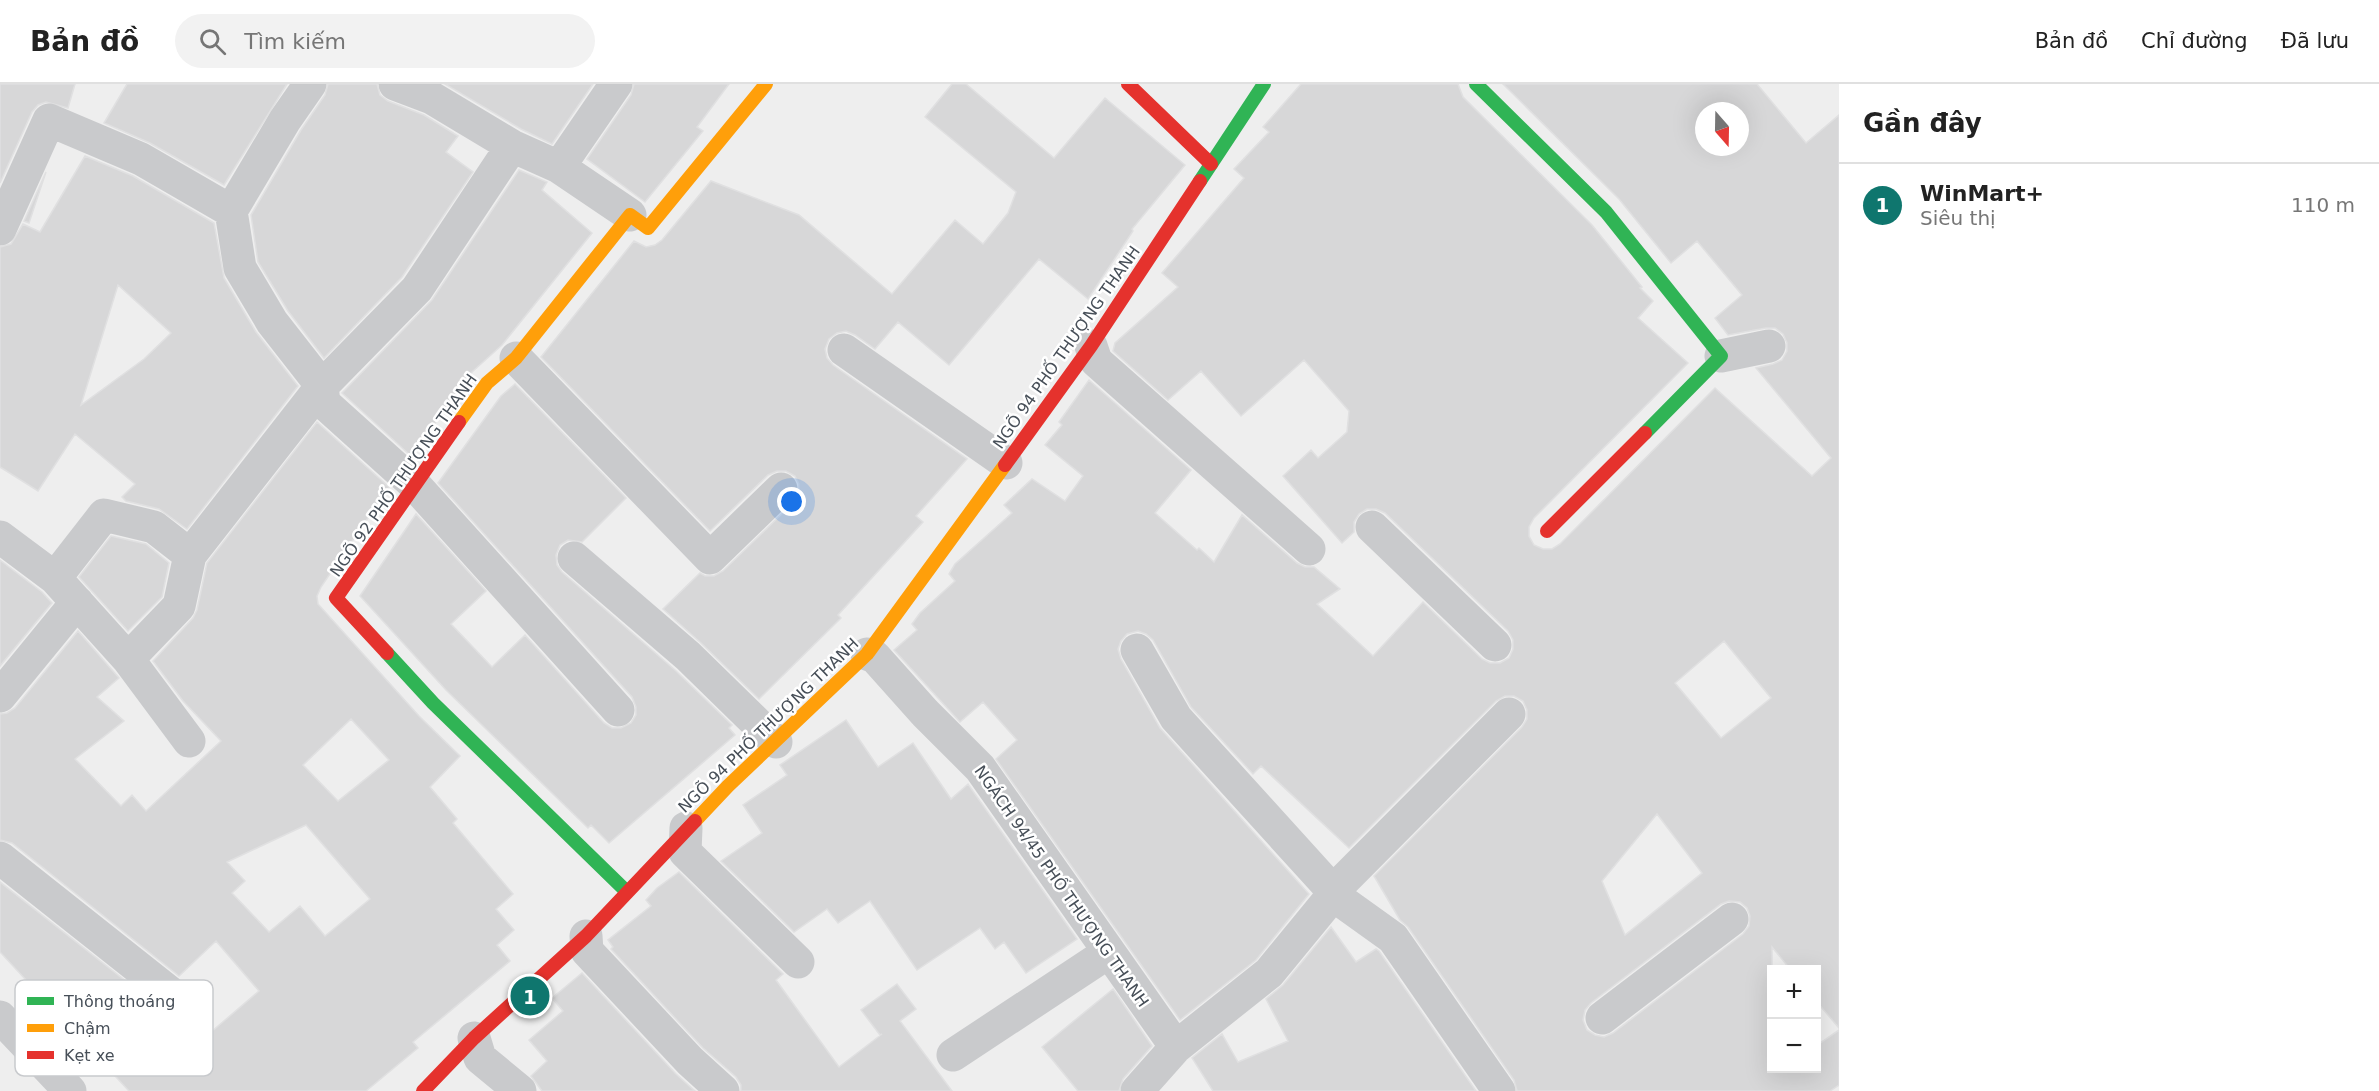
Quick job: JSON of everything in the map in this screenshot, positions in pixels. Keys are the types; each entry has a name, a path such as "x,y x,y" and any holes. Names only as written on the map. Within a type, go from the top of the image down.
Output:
{"street":[{"path":"310,84 285,120 231,211 240,268 272,322 322,386 324,403 414,484 618,710"},
{"path":"395,84 432,98 512,146 560,167 648,228 766,84"},
{"path":"560,167 616,84"},
{"path":"1128,84 1211,164"},
{"name":"NGÕ 94 PHỐ THƯỢNG THANH","path":"423,1091 474,1038 586,936 686,828 867,654 1091,346 1263,84"},
{"path":"1476,84 1606,212 1721,356"},
{"path":"0,229 49,120 141,159 231,211"},
{"path":"128,659 179,606 190,555 322,386 417,289 512,146"},
{"name":"NGÕ 92 PHỐ THƯỢNG THANH","path":"626,891 433,703 336,598 487,382 516,358 630,215"},
{"path":"1091,346 1096,360 1309,549"},
{"path":"1547,531 1721,356 1769,346"},
{"path":"844,350 1006,463"},
{"path":"516,358 710,558 781,489"},
{"path":"55,578 104,515 154,527 190,555"},
{"path":"1372,527 1495,645"},
{"path":"0,537 55,578 128,659 189,741"},
{"path":"574,558 688,656 776,742"},
{"path":"0,696 77,602"},
{"path":"1137,650 1176,718 1333,893 1393,938 1499,1091"},
{"name":"NGÁCH 94/45 PHỐ THƯỢNG THANH","path":"867,654 875,657 925,713 980,768 1176,1047"},
{"path":"1137,1091 1176,1047 1269,973 1333,893 1509,714"},
{"path":"686,828 685,852 798,962"},
{"path":"0,858 154,980"},
{"path":"1602,1018 1732,919"},
{"path":"586,936 587,951 690,1061 723,1091"},
{"path":"953,1055 1109,952"},
{"path":"0,1017 15,1033"},
{"path":"474,1038 480,1058 520,1091"},
{"path":"56,1076 70,1091"}],"building":[{"path":"0,84 75,84 68,108 46,102 38,105 32,112 0,183"},
{"path":"127,84 287,84 224,185 150,143 104,123"},
{"path":"328,84 377,84 380,95 388,101 424,115 458,136 446,152 473,172 402,277 324,358 288,311 258,262 251,215 301,130 325,95"},
{"path":"445,84 593,84 552,144 521,129"},
{"path":"634,84 729,84 697,127 703,131 645,202 587,159 631,95"},
{"path":"952,84 966,84 1054,158 1105,98 1185,165 1132,229 1133,231 1088,299 1039,259 949,365 898,322 875,349 846,331 837,333 829,339 825,349 827,358 833,365 967,459 916,516 923,522 838,615 841,618 759,699 663,609 700,573 705,576 714,576 723,571 794,502 799,494 799,484 795,476 786,471 777,471 768,475 710,531 541,357 634,241 646,247 662,240 711,181 799,215 892,294 955,220 983,244 1008,213 1016,192 925,117"},
{"path":"1301,84 1458,84 1463,97 1592,225 1642,287 1640,288 1653,301 1638,318 1688,363 1534,518 1529,527 1529,536 1534,545 1543,549 1552,549 1560,544 1715,388 1812,476 1831,458 1756,368 1782,360 1787,351 1787,343 1783,334 1775,328 1766,328 1728,335 1715,318 1742,295 1697,241 1671,263 1619,199 1503,84 1757,84 1806,143 1839,115 1839,1028 1821,1007 1821,965 1787,965 1772,947 1772,965 1767,965 1767,1073 1821,1073 1821,1043 1839,1030 1839,1085 1830,1091 1517,1091 1514,1080 1408,927 1400,920 1374,876 1522,727 1527,719 1527,710 1523,701 1514,696 1505,696 1496,701 1349,848 1261,766 1253,774 1191,707 1153,640 1138,631 1127,634 1118,649 1121,659 1160,728 1309,894 1256,960 1180,1020 996,759 1017,740 983,702 960,722 894,650 917,630 912,624 920,613 955,581 949,574 955,564 1012,513 1004,505 1032,479 1065,501 1083,476 1045,445 1062,425 1059,422 1089,380 1191,470 1155,513 1214,562 1242,515 1297,563 1305,567 1314,567 1340,589 1317,604 1373,656 1423,602 1482,659 1490,663 1500,663 1509,658 1513,649 1513,640 1508,631 1385,513 1376,509 1367,509 1359,514 1354,522 1354,532 1342,543 1283,476 1311,450 1318,458 1347,432 1349,411 1304,360 1241,416 1201,371 1168,400 1113,351 1115,343 1178,287 1162,273 1244,178 1234,169 1269,132 1263,127","holes":["1724,641 1771,698 1721,738 1675,683","1657,814 1702,873 1625,935 1602,881","1729,901 1740,902 1747,908 1750,916 1749,926 1743,934 1613,1033 1604,1037 1587,1030 1583,1020 1585,1010 1591,1003 1721,904"]},
{"path":"85,156 133,176 214,223 224,278 256,332 298,386 187,529 159,509 126,501 122,497 135,484 75,434 38,491 0,467 0,247 11,244 23,224 40,232","holes":["118,285 171,333 144,359 81,405"]},
{"path":"519,170 547,182 542,190 592,233 502,345 472,372 411,456 342,393 432,300"},
{"path":"46,172 29,223 24,221"},
{"path":"515,384 626,498 582,542 568,540 560,545 556,555 557,565 562,572 675,670 732,725 729,728 735,735 609,843 591,825 588,828 446,690 360,596 416,514 486,591 451,624 492,667 525,635 604,723 612,728 621,728 631,723 636,715 632,697 438,483 501,396"},
{"path":"317,422 389,487 321,587 317,596 318,604 419,716 460,756 430,787 457,819 453,823 513,894 496,909 514,930 497,945 510,961 413,1042 418,1048 366,1091 129,1091 115,1076 213,1076 213,1030 259,991 216,941 179,976 12,843 0,840 0,714 15,708 78,631 119,678 97,697 124,721 75,759 121,806 132,795 146,811 221,741 183,701 153,661 193,618 197,610 207,563","holes":["351,719 389,760 338,801 303,765","306,825 370,899 325,936 300,906 269,932 232,893 245,881 227,862"]},
{"path":"111,536 146,544 169,563 162,597 128,631 79,577"},
{"path":"0,560 42,592 52,603 0,666"},
{"path":"846,720 878,767 913,743 951,799 968,784 1077,939 1026,973 1004,942 995,949 980,928 917,970 870,901 838,923 827,909 794,932 721,861 762,833 743,805 787,775 780,765"},
{"path":"679,872 783,974 776,980 839,1067 882,1034 880,1035 861,1010 897,984 916,1009 900,1021 952,1091 741,1091 741,1085 736,1077 703,1048 611,949 613,947 608,940 651,906 646,900 657,888"},
{"path":"0,882 124,980 26,980 0,952"},
{"path":"1331,927 1356,962 1376,949 1379,951 1476,1091 1213,1091 1192,1058 1222,1034 1238,1062 1288,1041 1266,999 1283,985"},
{"path":"582,973 676,1074 695,1091 542,1091 531,1076 547,1061 529,1040 563,1011 552,998"},
{"path":"1113,989 1152,1046 1123,1079 1119,1091 1078,1091 1042,1047"}],"traffic: fast":[{"path":"1200,181 1264,84"},
{"path":"1476,84 1606,212 1721,356 1645,433"},
{"path":"387,653 433,703 626,891"}],"traffic: slow":[{"path":"459,422 487,383 516,358 630,215 648,228 766,84"},
{"path":"695,821 728,786 867,654 1005,465"}],"traffic: jam":[{"path":"1128,84 1211,164"},
{"path":"1005,465 1091,346 1200,181"},
{"path":"387,653 336,598 459,422"},
{"path":"1547,531 1645,433"},
{"path":"423,1091 474,1038 586,936 695,821"}],"place":[{"name":"WinMart+","path":"530,996"}]}
